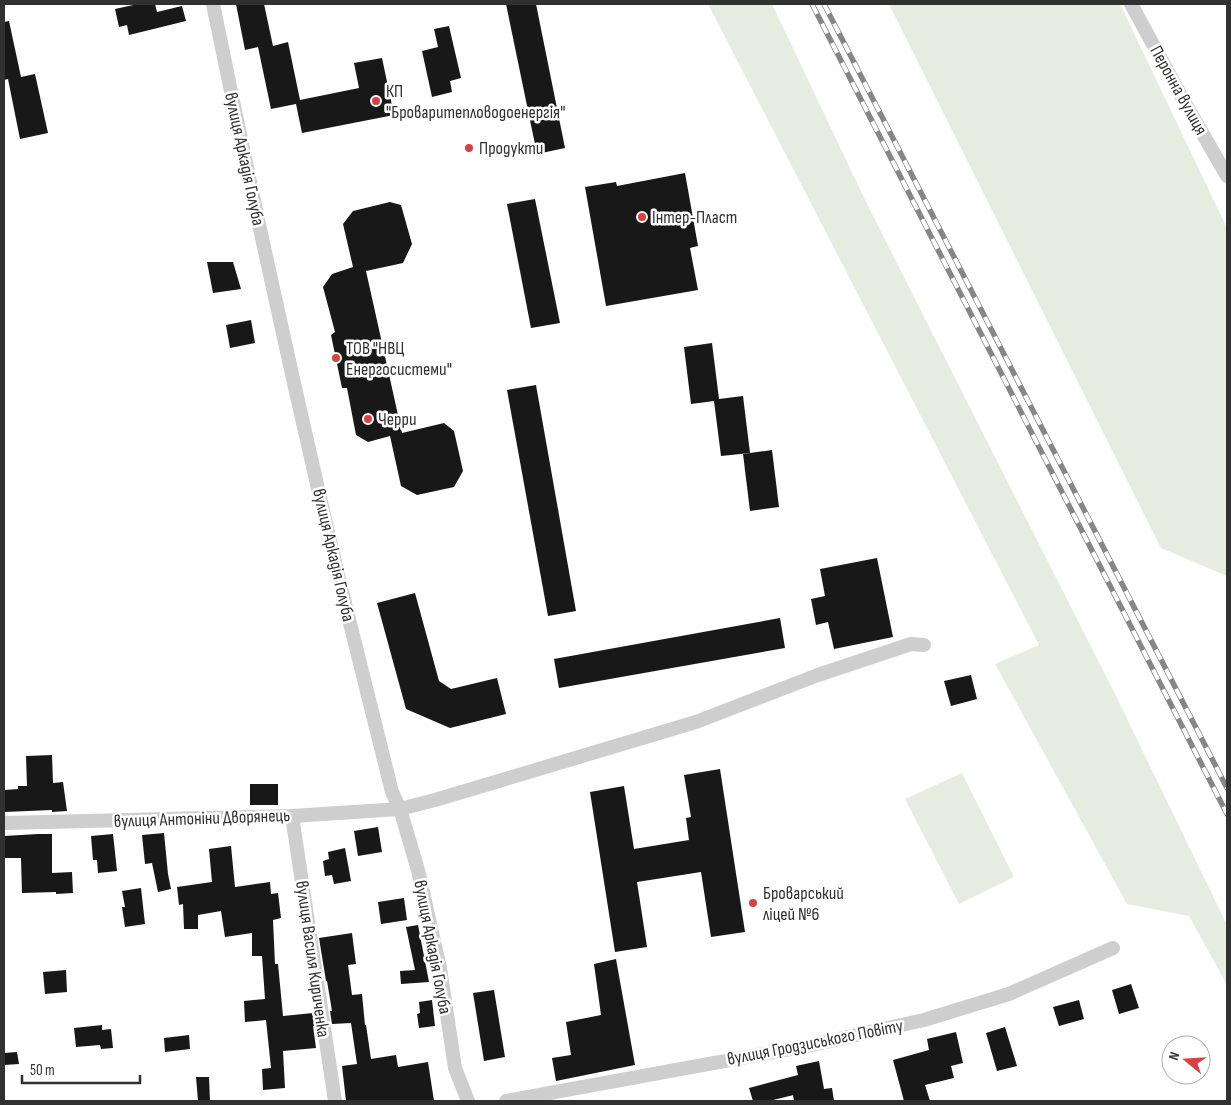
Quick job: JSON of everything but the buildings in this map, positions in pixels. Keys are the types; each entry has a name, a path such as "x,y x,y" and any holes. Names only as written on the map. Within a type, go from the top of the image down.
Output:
{"street":[{"name":"вулиця Аркадія Голуба","path":"213,4 247,170 335,561 392,792 400,809 418,870 440,968 455,1068 468,1101"},
{"name":"Перонна вулиця","path":"1131,4 1227,176"},
{"name":"вулиця Антоніни Дворянець","path":"4,823 292,816 400,809 444,798 696,722 818,675 911,644 924,644"},
{"name":"вулиця Василя Кириченка","path":"292,816 335,1101"},
{"name":"вулиця Гродзиського Повіту","path":"506,1101 812,1045 928,1019 1010,994 1113,948"}],"shaded area":[{"path":"708,4 772,4 867,204 1117,698 1227,925 1227,985 1189,916 1127,904 995,664 1039,645"},
{"path":"889,4 1120,4 1227,228 1227,576 1161,548"},
{"path":"962,773 1014,877 959,904 905,799"}],"railway":[{"path":"812,4 1227,814"},
{"path":"824,4 1227,788"}],"place":[{"name":"КП \"Броваритепловодоенергія\"","path":"376,101"},
{"name":"Продукти","path":"469,148"},
{"name":"Інтер-Пласт","path":"642,217"},
{"name":"ТОВ \"НВЦ Енергосистеми\"","path":"336,358"},
{"name":"Черри","path":"368,419"},
{"name":"Броварський ліцей №6","path":"753,903"}]}
